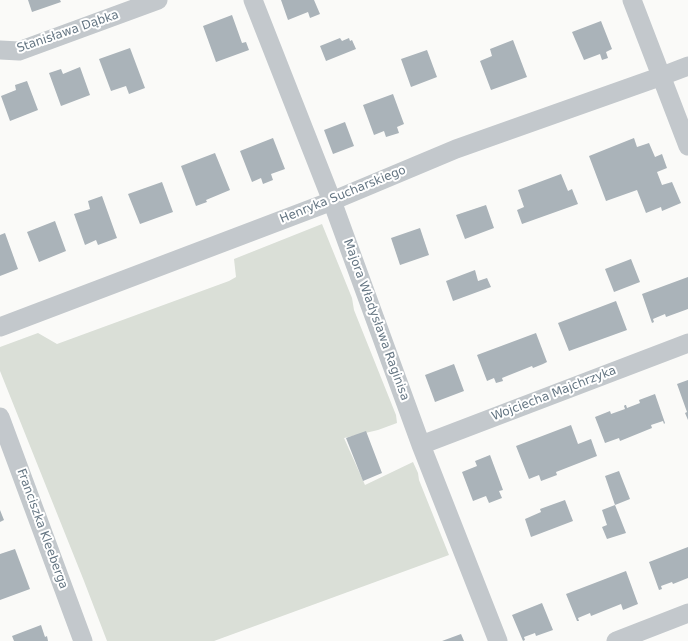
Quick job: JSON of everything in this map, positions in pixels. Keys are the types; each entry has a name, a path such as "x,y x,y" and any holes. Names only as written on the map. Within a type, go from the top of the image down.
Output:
{"street":[{"name":"Stanisława Dąbka","path":"0,50 19,51 158,0"},
{"name":"Majora Władysława Raginisa","path":"253,0 332,201 421,445 498,641"},
{"path":"632,0 688,146"},
{"name":"Henryka Sucharskiego","path":"0,327 332,201 456,149 688,66"},
{"name":"Wojciecha Majchrzyka","path":"421,445 688,343"},
{"name":"Franciszka Kleeberga","path":"0,417 83,641"},
{"path":"616,641 688,613"}],"shaded area":[{"path":"322,224 352,298 354,310 396,415 397,423 378,430 344,438 365,485 413,462 449,555 214,641 107,641 0,371 0,347 38,333 57,344 229,281 236,277 234,259"}],"building":[{"path":"28,0 60,0 61,2 32,12"},
{"path":"281,0 314,0 320,14 310,18 308,12 288,20"},
{"path":"232,15 242,43 246,42 249,50 216,62 203,26"},
{"path":"601,21 612,49 606,52 608,58 602,60 600,54 584,60 572,32"},
{"path":"340,38 342,41 349,38 350,41 352,40 356,49 326,61 320,46"},
{"path":"513,40 527,77 491,90 480,61 492,56 490,49"},
{"path":"130,48 145,88 129,94 126,86 111,91 99,59"},
{"path":"427,50 437,77 411,87 401,59"},
{"path":"80,67 90,95 61,106 49,73 61,69 63,74"},
{"path":"27,81 38,110 10,121 1,96 16,90 15,85"},
{"path":"393,94 404,124 397,127 399,133 386,137 384,131 374,135 363,105"},
{"path":"345,122 354,146 333,154 324,130"},
{"path":"273,138 285,169 271,174 273,180 263,184 261,178 252,182 240,151"},
{"path":"634,138 637,147 649,143 655,157 662,154 667,168 657,172 662,185 672,182 681,203 662,211 661,207 646,213 637,190 606,201 589,156"},
{"path":"215,153 230,190 196,206 181,166"},
{"path":"561,174 568,191 572,189 578,204 522,224 517,210 524,207 518,190"},
{"path":"162,182 173,212 140,224 128,194"},
{"path":"102,196 117,238 98,245 96,240 85,245 74,214 90,209 88,201"},
{"path":"486,205 494,228 465,239 456,215"},
{"path":"55,221 66,251 39,262 27,232"},
{"path":"420,228 429,255 400,265 391,238"},
{"path":"5,233 18,269 0,276 0,235"},
{"path":"631,259 640,282 614,292 605,269"},
{"path":"475,270 478,281 487,278 491,287 453,301 446,281"},
{"path":"688,277 688,309 666,317 665,314 653,319 654,322 652,323 642,294"},
{"path":"616,301 627,330 569,351 558,323"},
{"path":"536,333 547,362 533,368 532,366 502,378 503,381 496,383 494,378 487,381 477,355"},
{"path":"454,364 464,391 435,402 425,375"},
{"path":"688,380 688,420 685,413 687,412 677,384"},
{"path":"655,394 665,423 664,424 663,421 651,425 652,428 620,441 619,438 605,443 595,417 610,411 611,414 625,409 625,405 627,408 640,403 639,400"},
{"path":"571,425 578,444 591,439 597,456 556,472 557,475 541,481 539,475 529,479 516,446"},
{"path":"366,431 382,473 363,481 346,438"},
{"path":"490,455 503,490 499,491 502,498 489,503 486,496 473,501 462,472 477,466 475,461"},
{"path":"619,471 630,499 615,505 605,476"},
{"path":"565,500 573,521 531,537 525,519 541,512 540,509"},
{"path":"615,505 626,533 607,539 602,527 607,525 602,510"},
{"path":"0,510 4,520 0,522"},
{"path":"688,547 688,578 673,584 672,582 661,586 662,589 659,590 649,562"},
{"path":"15,549 30,589 0,600 0,554"},
{"path":"626,571 638,604 623,610 621,604 591,616 590,613 578,618 579,621 577,621 566,594"},
{"path":"542,603 553,630 536,636 535,633 524,637 525,640 523,641 512,615"},
{"path":"41,625 48,641 14,641 12,636"},
{"path":"461,634 464,641 442,641"}]}
